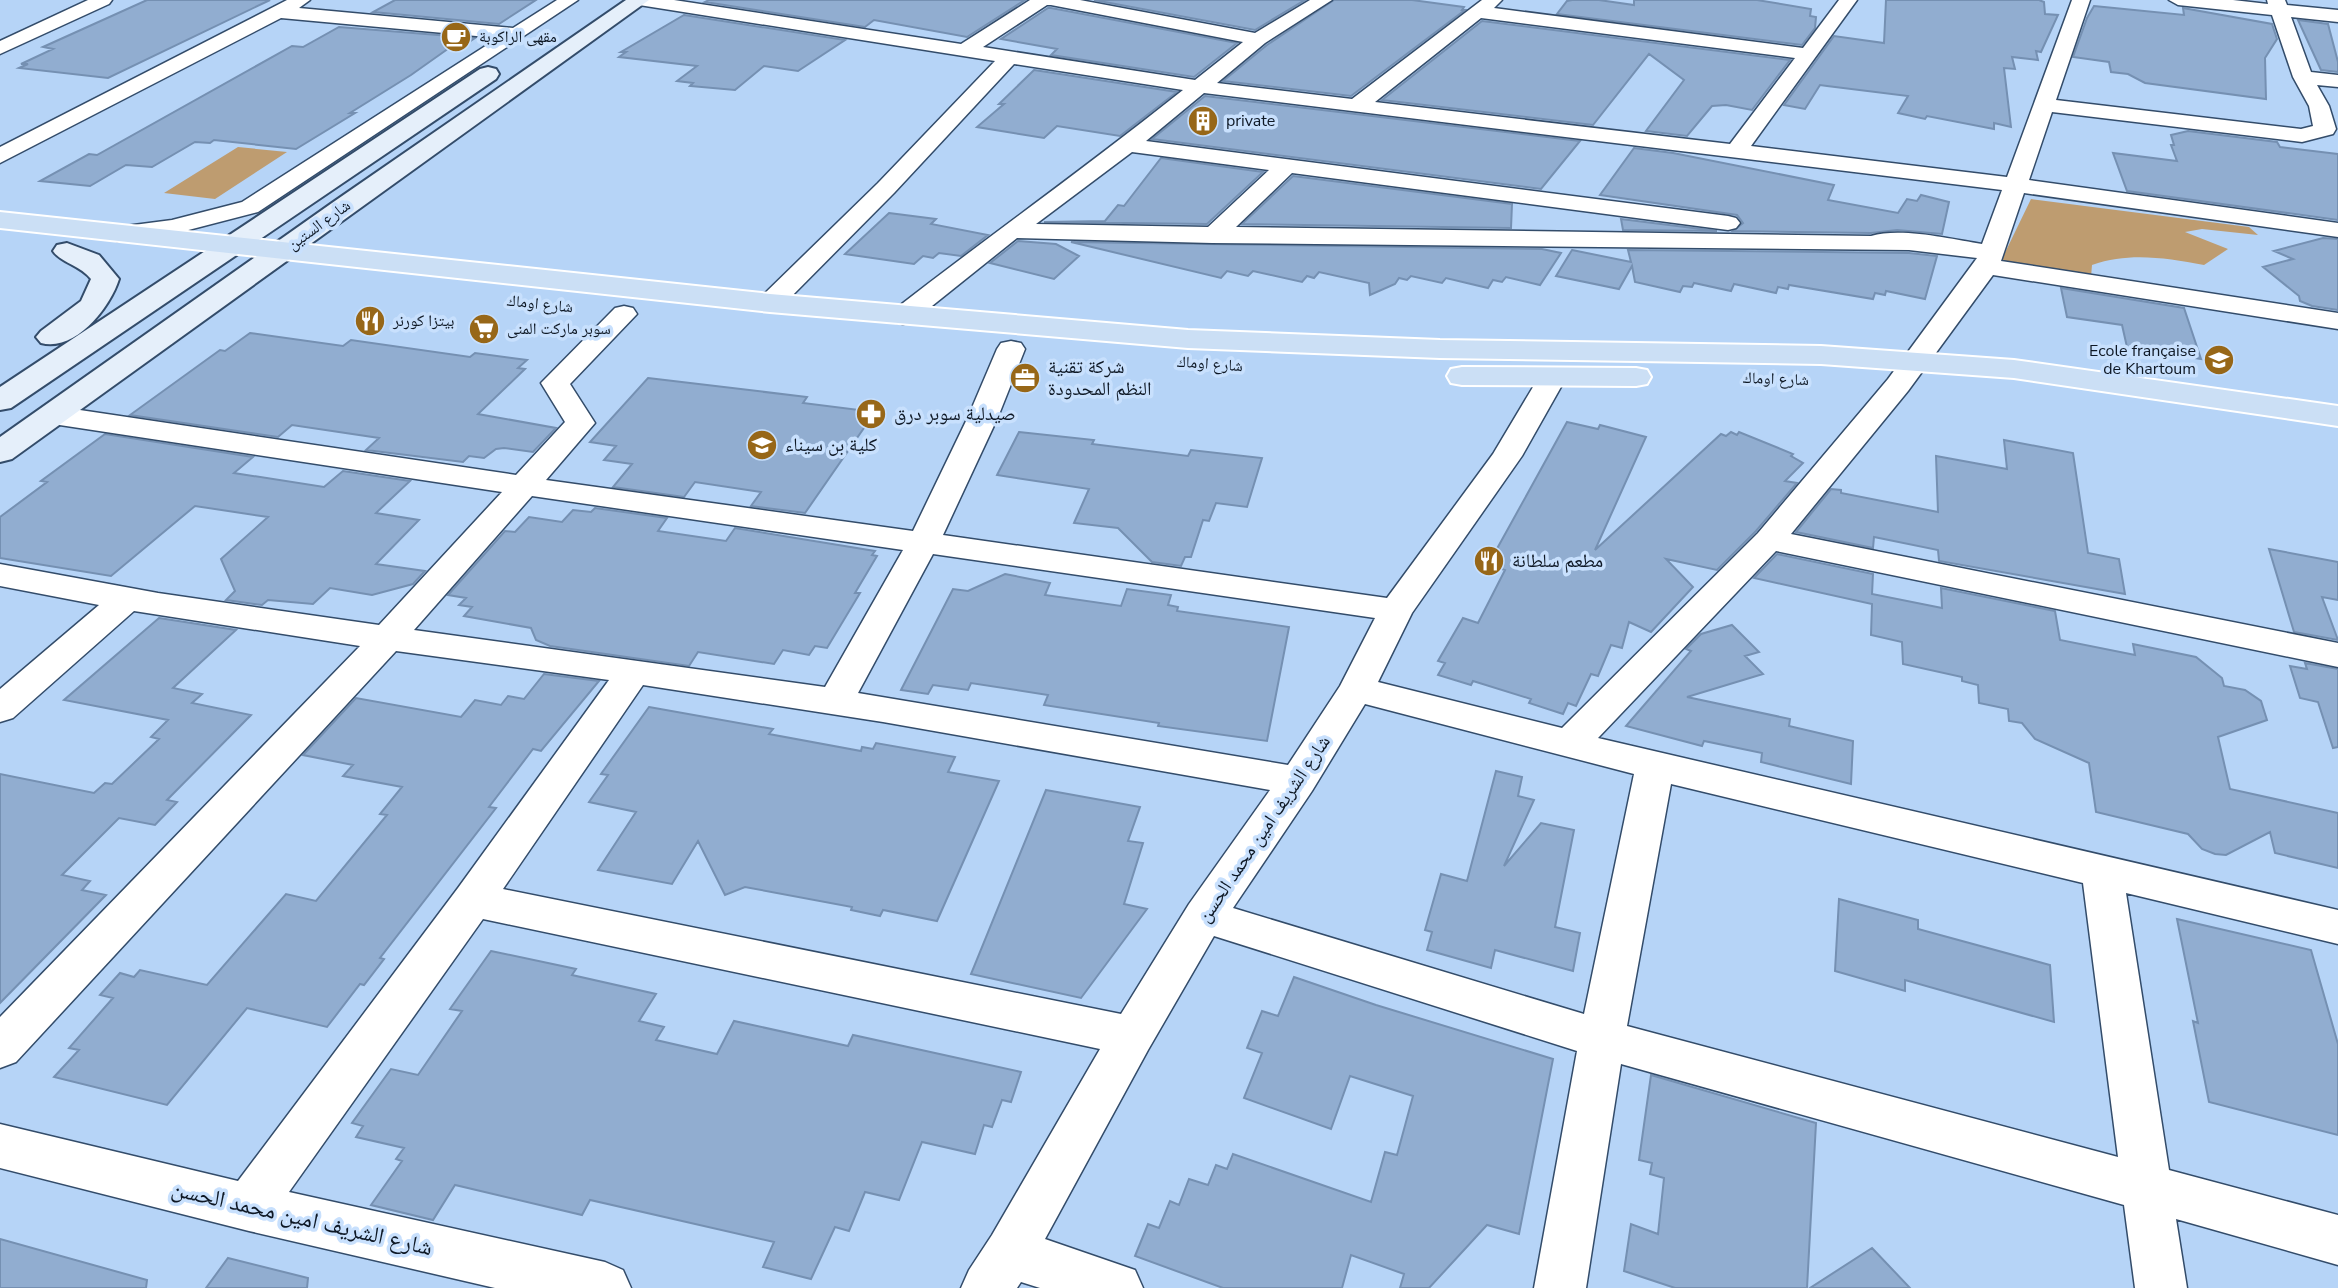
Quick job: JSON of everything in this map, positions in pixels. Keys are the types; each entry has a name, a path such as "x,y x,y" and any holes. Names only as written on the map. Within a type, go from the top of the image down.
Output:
{"main road":[{"name":"شارع الستين","path":"0,401 597,0"},
{"name":"شارع الستين","path":"0,452 639,0"},
{"path":"438,107 482,110"},
{"path":"250,207 331,181"},
{"path":"0,220 363,258"},
{"name":"شارع اوماك","path":"0,242 67,251 207,263 335,281 624,314 1011,349 1319,371 1552,378 1749,378 2028,370 2338,416"},
{"path":"66,358 82,335 105,279 97,266 84,257 67,251"},
{"path":"335,281 363,258"},
{"name":"شارع اوماك","path":"363,258 770,303 1188,339 1440,349 1741,353 1907,373 2338,437"},
{"path":"0,372 91,311"}],"street":[{"path":"0,48 103,0"},
{"path":"0,156 300,0"},
{"path":"118,233 173,227 250,207 569,0"},
{"path":"639,0 1201,87 2018,185 2338,230"},
{"path":"728,13 757,0"},
{"path":"964,51 1042,0"},
{"path":"1051,0 1258,39"},
{"path":"903,316 1011,231 1128,145 1258,39 1323,0"},
{"path":"1736,151 1848,0"},
{"path":"1569,744 1769,540 1907,373 1989,260 2018,185 2043,105 2081,0"},
{"path":"2178,0 2277,5 2338,16"},
{"path":"2277,5 2303,77 2319,106 2325,129 2302,136"},
{"path":"1356,106 1485,6 1807,54"},
{"path":"279,12 517,34"},
{"path":"0,34 23,37"},
{"path":"770,303 886,188 1009,58"},
{"path":"2303,77 2338,81"},
{"path":"2043,105 2338,139"},
{"path":"1128,145 1902,244"},
{"path":"1212,236 1288,165"},
{"path":"1011,231 1212,236 1927,243 1989,260 2338,321"},
{"path":"0,1048 386,640 580,423 555,383 624,314"},
{"path":"835,702 923,543 983,417 1011,349"},
{"name":"شارع الشريف امين محمد الحسن","path":"998,1271 1204,916 1298,781 1356,689 1396,610 1507,456 1552,378"},
{"path":"52,415 526,486 1396,610"},
{"path":"1769,540 2338,655"},
{"path":"0,575 125,601 386,640 634,671 835,702 1298,781"},
{"path":"0,709 125,601"},
{"path":"249,1207 473,900 634,671"},
{"path":"1356,689 1655,766 2338,927"},
{"path":"1560,1288 1602,1039 1655,766"},
{"path":"2102,871 2161,1288"},
{"path":"473,900 1132,1036"},
{"path":"1204,916 1602,1039 2338,1240"},
{"name":"شارع الشريف امين محمد الحسن","path":"0,1146 249,1207 605,1288"},
{"path":"998,1271 1116,1288"}],"shaded area":[{"path":"238,147 287,152 215,199 164,193"},
{"path":"2031,199 2249,227 2258,235 2202,229 2185,232 2228,249 2204,265 2134,257 2092,265 2091,277 2000,263"}],"building":[{"path":"147,0 270,0 108,78 19,68 28,64 21,64 53,49 43,47"},
{"path":"395,0 536,0 499,24 373,12"},
{"path":"1025,0 967,37 874,20 865,27 705,2"},
{"path":"1094,0 1305,0 1255,30"},
{"path":"1334,0 1412,0 1464,7 1462,10 1465,10 1351,96 1223,81 1267,45"},
{"path":"1599,0 1634,5 1634,0 1757,0 1811,9 1810,16 1816,17 1815,28 1802,45 1557,14 1567,1"},
{"path":"1886,0 2039,0 2044,2 2045,14 2058,15 2041,52 2036,51 2038,60 2012,57 2015,69 2004,68 2011,127 1994,123 1994,129 1927,116 1925,119 1898,113 1908,96 1820,85 1805,109 1784,105 1834,36 1884,43"},
{"path":"2094,6 2184,15 2183,8 2272,24 2277,39 2265,58 2266,99 2145,83 2128,74 2111,72 2109,62 2073,57"},
{"path":"1048,8 1237,43 1194,77 1051,55 1057,49 1001,39"},
{"path":"684,15 845,40 798,71 764,66 735,90 690,86 693,83 677,81 697,66 619,57 626,52 621,52"},
{"path":"2298,20 2328,24 2338,72 2321,70"},
{"path":"1482,21 1790,60 1752,110 1726,105 1712,106 1687,136 1646,131 1684,80 1649,54 1593,125 1382,100"},
{"path":"339,27 475,38 469,42 459,41 350,113 355,113 296,149 214,140 210,143 195,142 152,167 126,165 90,186 40,181 89,154 97,155 292,46 303,47"},
{"path":"1034,70 1177,92 1120,136 1057,126 1044,138 977,127 1004,104 999,104"},
{"path":"1205,96 1580,141 1541,189 1152,139"},
{"path":"2188,131 2277,142 2280,147 2338,154 2338,220 2127,191 2113,153 2177,161 2171,145 2174,145 2171,135"},
{"path":"1634,148 1673,153 1834,185 1828,200 1898,213 1907,199 1917,201 1921,195 1949,202 1942,234 1897,230 1871,233 1733,231 1743,223 1737,215 1600,195"},
{"path":"1161,158 1263,172 1207,224 1044,222 1105,221 1118,205 1124,206"},
{"path":"1293,176 1512,204 1511,228 1242,224"},
{"path":"889,213 936,219 931,224 988,235 961,256 939,253 933,258 923,256 914,264 845,254"},
{"path":"1621,219 1717,231 1623,230"},
{"path":"2323,238 2338,239 2338,310 2300,301 2299,296 2263,267 2293,259 2274,251"},
{"path":"1018,241 1056,244 1079,256 1054,279 990,263"},
{"path":"1071,242 1542,249 1561,253 1540,285 1506,277 1502,282 1493,280 1488,288 1446,278 1442,283 1411,276 1407,280 1399,278 1395,284 1370,295 1369,283 1319,272 1314,278 1307,276 1302,282 1253,271 1248,276 1227,271 1221,278"},
{"path":"1572,250 1631,262 1628,250 1909,253 1937,256 1925,299 1886,291 1885,295 1875,293 1873,299 1789,285 1788,289 1778,287 1776,293 1734,284 1731,291 1694,283 1692,287 1683,286 1680,292 1635,282 1632,266 1619,289 1556,276"},
{"path":"2061,288 2184,308 2201,359 2127,347 2122,325 2067,317"},
{"path":"250,333 343,346 351,340 470,357 475,353 527,360 518,368 525,369 478,414 556,428 533,452 496,449 484,458 469,456 463,462 366,450 379,438 292,425 278,437 130,415 220,350 225,351"},
{"path":"648,378 807,397 803,403 875,412 805,513 751,506 761,492 695,482 684,497 613,487 632,464 604,460 616,446 590,442"},
{"path":"1567,422 1598,429 1600,425 1646,437 1595,550 1721,434 1726,436 1731,432 1737,435 1739,432 1793,454 1791,456 1803,463 1785,481 1797,483 1756,531 1717,570 1666,559 1693,587 1651,632 1629,622 1622,648 1611,645 1598,676 1591,674 1576,706 1568,703 1563,714 1529,703 1531,699 1473,681 1471,685 1438,675 1445,663 1438,661 1463,618 1478,623 1505,570 1488,565"},
{"path":"1019,432 1094,440 1092,444 1188,456 1191,450 1262,458 1247,507 1216,503 1209,521 1203,520 1191,557 1185,557 1181,566 1152,562 1118,528 1074,523 1089,489 997,475"},
{"path":"105,434 253,457 234,473 324,487 343,471 410,481 376,513 419,520 376,564 425,571 413,584 372,595 330,588 313,604 268,600 262,605 226,600 235,591 221,559 268,517 195,506 111,576 0,558 0,517 47,482 41,481"},
{"path":"2004,440 2073,453 2088,553 2119,559 2125,594 1939,561 1938,550 1874,537 1873,548 1796,532 1831,489 1938,512 1936,456 2007,469"},
{"path":"595,508 667,518 658,531 726,541 735,528 875,551 872,555 877,556 855,593 860,593 827,648 815,646 809,655 783,650 774,664 698,652 689,666 550,646 536,640 531,628 464,616 472,607 459,605 466,598 448,595 505,531 515,532 529,517 562,522 573,510 591,512"},
{"path":"2269,549 2338,562 2338,600 2322,597 2338,640 2294,632"},
{"path":"1777,554 1873,574 1872,594 1942,608 1941,588 2055,611 2060,640 2135,655 2133,644 2196,657 2222,678 2224,686 2245,690 2261,701 2267,720 2218,737 2230,789 2338,813 2338,868 2275,853 2270,832 2226,855 2215,854 2202,849 2188,834 2096,812 2089,763 2035,739 2022,723 2009,721 2008,709 1979,703 1978,685 1962,681 1962,677 1903,664 1902,642 1871,635 1872,604 1754,578"},
{"path":"1005,574 1050,583 1045,595 1121,606 1127,589 1171,595 1168,605 1178,607 1177,611 1289,627 1267,741 1158,726 1159,723 1044,705 1048,695 971,683 968,690 933,685 928,694 901,690 953,589 968,591"},
{"path":"159,618 236,630 173,688 202,694 192,703 251,715 167,800 177,802 155,825 119,818 62,875 90,881 82,890 106,895 0,1003 0,774 94,793 105,783 112,784 159,739 151,737 168,720 64,700"},
{"path":"1732,625 1759,652 1745,656 1763,674 1687,697 1790,719 1789,726 1853,741 1851,784 1761,762 1762,753 1704,741 1702,746 1626,726 1691,651 1686,649 1701,634"},
{"path":"2305,663 2338,669 2338,747 2333,748 2318,702 2300,698 2290,666 2307,669"},
{"path":"544,674 599,681 541,751 533,749 489,807 496,808 380,958 384,959 364,985 360,984 327,1027 247,1008 167,1105 54,1077 79,1050 69,1048 113,998 100,995 120,973 134,977 140,970 207,985 286,894 316,901 387,815 380,814 402,787 343,776 353,765 303,755 356,698 461,717 475,700 501,705 508,696 524,699"},
{"path":"649,707 773,729 769,734 861,751 862,747 873,749 876,743 955,757 948,772 999,781 937,921 883,910 880,916 851,910 852,907 745,887 725,895 698,841 672,884 598,870 636,812 589,802 608,775 601,774"},
{"path":"1496,771 1522,777 1518,796 1534,800 1504,866 1541,823 1574,830 1555,927 1580,933 1573,971 1495,950 1491,968 1427,950 1432,932 1425,930 1441,874 1467,881"},
{"path":"1046,790 1140,807 1128,841 1143,843 1124,904 1147,909 1081,998 971,974"},
{"path":"1839,899 1918,920 1918,929 2050,965 2054,1022 1905,980 1905,991 1835,971"},
{"path":"2177,919 2311,950 2338,1044 2338,1135 2209,1102 2193,1021 2198,1023"},
{"path":"491,951 576,969 572,975 656,994 639,1021 664,1027 656,1040 717,1054 734,1021 848,1046 853,1035 1021,1072 1011,1102 1002,1100 992,1127 984,1125 975,1154 922,1142 899,1200 865,1192 849,1231 835,1227 811,1279 763,1267 774,1242 590,1200 582,1215 455,1185 433,1220 371,1205 402,1161 396,1159 404,1148 356,1137 363,1126 352,1123 391,1069 418,1075 462,1011 450,1009"},
{"path":"1294,977 1553,1059 1519,1234 1487,1225 1429,1288 1400,1288 1404,1274 1351,1255 1342,1288 1223,1288 1135,1256 1148,1224 1159,1228 1170,1201 1179,1205 1189,1179 1208,1185 1216,1165 1227,1169 1233,1154 1371,1202 1385,1152 1397,1155 1413,1096 1350,1076 1331,1129 1244,1098 1262,1053 1247,1048 1262,1011 1278,1016"},
{"path":"1651,1075 1816,1123 1807,1288 1675,1288 1624,1271 1631,1224 1658,1234 1664,1178 1650,1174 1652,1163 1639,1160"},
{"path":"0,1239 147,1280 146,1288 0,1288"},
{"path":"1872,1248 1910,1288 1810,1288"},
{"path":"228,1258 308,1278 307,1288 206,1288"}],"place":[{"name":"مقهى الراكوبة","path":"456,37"},
{"name":"private","path":"1203,121"},
{"name":"بيتزا كورنر","path":"370,321"},
{"name":"سوبر ماركت المنى","path":"484,329"},
{"name":"Ecole française de Khartoum","path":"2219,360"},
{"name":"شركة تقنية النظم المحدودة","path":"1025,378"},
{"name":"صيدلية سوبر درق","path":"871,414"},
{"name":"كلية بن سيناء","path":"762,445"},
{"name":"مطعم سلطانة","path":"1489,561"}]}
